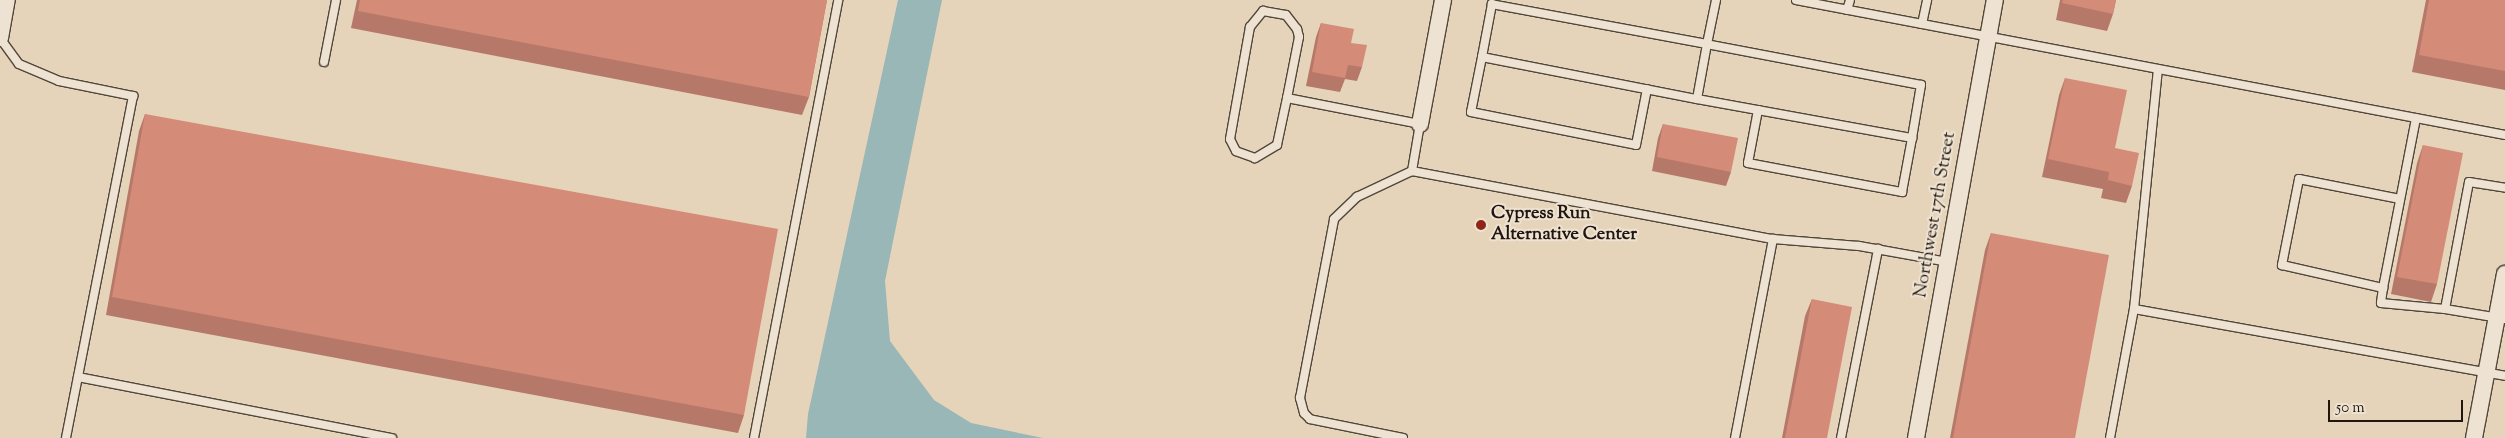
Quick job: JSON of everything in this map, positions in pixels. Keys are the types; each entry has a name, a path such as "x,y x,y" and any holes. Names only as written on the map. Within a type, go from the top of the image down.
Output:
{"street":[{"path":"0,38 8,0"},
{"path":"1420,124 1443,0"},
{"name":"Northwest 17th Street","path":"1916,438 1995,0"},
{"path":"2474,438 2486,373 2501,318 2505,274"}],"lane":[{"path":"324,62 336,0"},
{"path":"754,438 838,0"},
{"path":"1697,99 1716,0"},
{"path":"1796,0 2505,135"},
{"path":"1847,10 1850,0"},
{"path":"1922,24 1927,0"},
{"path":"1647,89 1636,145 1471,112 1492,4 1922,86 1902,192 1748,163 1758,110"},
{"path":"1263,10 1286,15 1297,29 1299,37 1287,98 1277,145 1255,158 1236,151 1230,139 1250,26 1263,10"},
{"path":"0,38 19,64 59,81 133,96 66,438"},
{"path":"1482,57 1912,138"},
{"path":"2110,438 2134,309 2152,105 2158,68"},
{"path":"1287,98 1420,124 1412,171"},
{"path":"2416,118 2381,303 2445,308 2501,318"},
{"path":"1403,438 1310,419 1304,413 1300,398 1334,219 1357,197 1412,171 1773,239 1878,249 1948,262"},
{"path":"2383,288 2282,266 2299,179 2400,199"},
{"path":"2445,308 2469,182 2505,188"},
{"path":"1735,438 1773,239"},
{"path":"1841,438 1878,249"},
{"path":"2134,309 2505,376"},
{"path":"78,377 392,438"}],"water":[{"path":"898,0 942,0 885,281 890,341 934,400 971,423 1043,438 806,438 808,414"}],"building":[{"path":"360,0 827,0 809,97 358,11"},
{"path":"2063,0 2116,0 2113,14 2062,3"},
{"path":"2429,0 2505,0 2505,71 2419,55"},
{"path":"1321,23 1354,29 1351,43 1367,45 1362,67 1348,65 1345,78 1312,72"},
{"path":"2065,78 2127,90 2115,148 2139,153 2132,186 2108,180 2109,172 2048,159"},
{"path":"145,114 778,229 744,415 112,297"},
{"path":"1663,124 1738,138 1731,172 1657,157"},
{"path":"2423,145 2463,153 2437,284 2397,277"},
{"path":"1991,233 2109,255 2075,438 1953,438"},
{"path":"1812,299 1852,307 1827,438 1785,438"}],"place":[{"name":"Cypress Run Alternative Center","path":"1481,225"}]}
